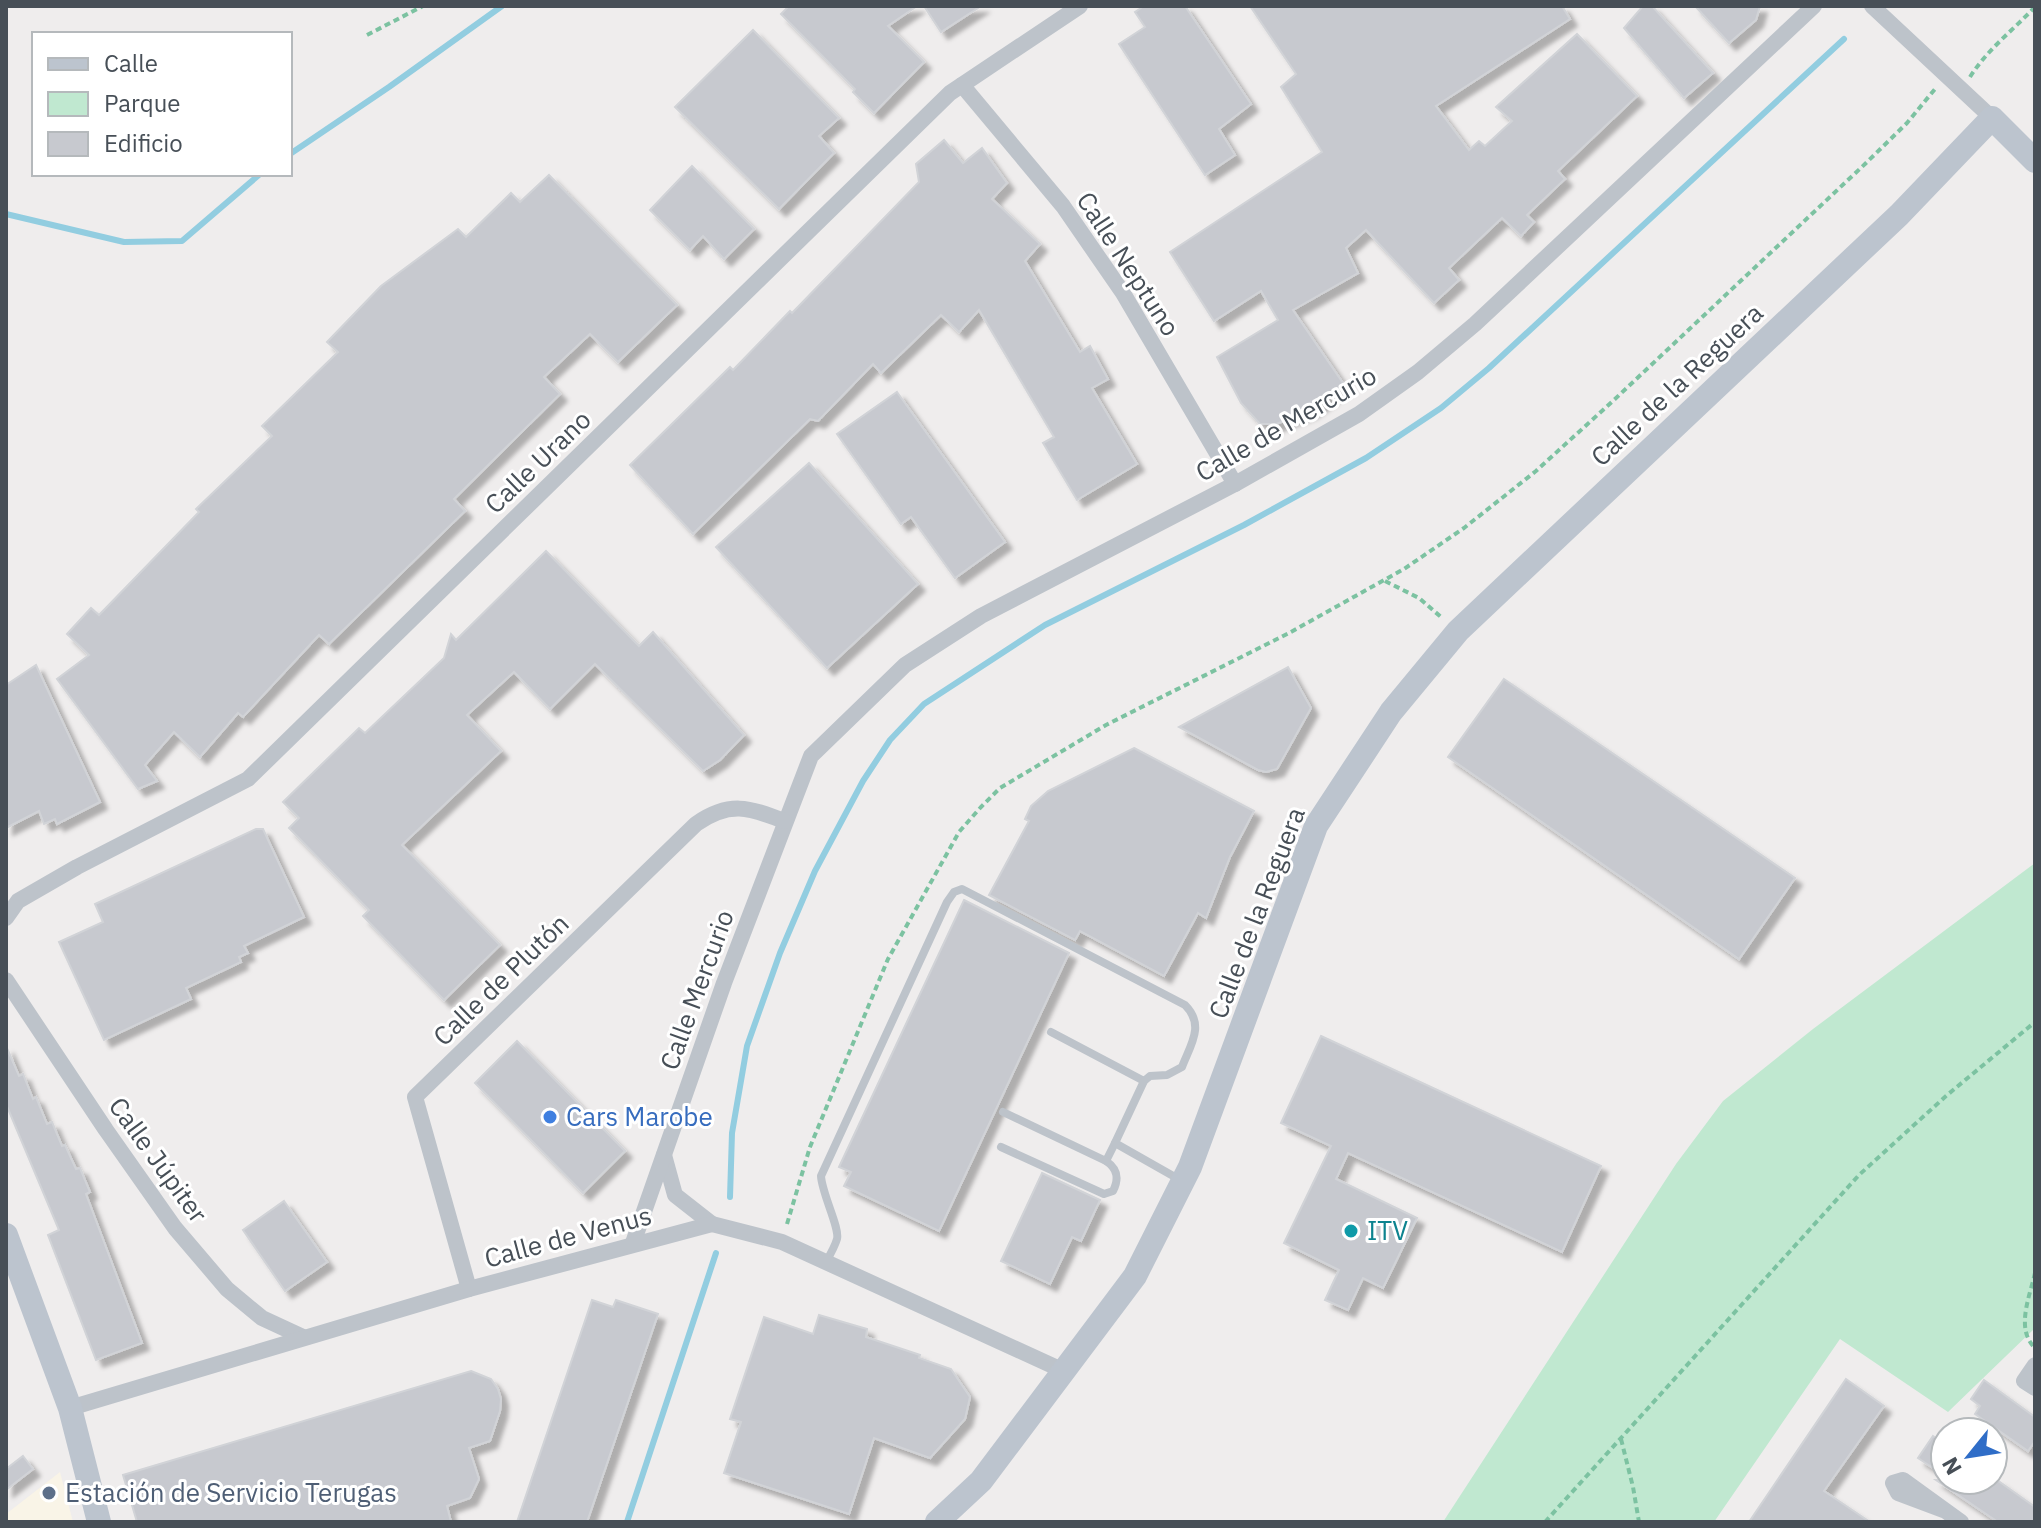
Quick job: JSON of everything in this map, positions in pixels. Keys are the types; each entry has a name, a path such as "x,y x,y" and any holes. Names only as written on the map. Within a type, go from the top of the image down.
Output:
{"street":[{"name":"Calle Urano","path":"6,918 18,901 77,867 248,779 939,104 962,85 1080,6"},
{"name":"Calle de Mercurio","path":"811,756 905,665 981,616 1235,484 1359,414 1418,372 1475,324 1814,6"},
{"path":"1872,6 2035,161"},
{"name":"Calle Neptuno","path":"962,85 1063,206 1123,293 1235,484"},
{"name":"Calle de la Reguera","path":"937,1522 981,1481 1135,1276 1183,1181 1316,826 1391,712 1458,631 1899,215 1992,118"},
{"name":"Calle Mercurio","path":"633,1243 784,821 811,756"},
{"name":"Calle de Plutón","path":"469,1289 415,1097 696,824 712,814 744,807 784,821"},
{"name":"Calle Júpiter","path":"6,980 175,1228 227,1289 262,1318 303,1337"},
{"path":"664,1155 675,1195 712,1224"},
{"name":"Calle de Venus","path":"70,1408 469,1289 712,1224 782,1242 1064,1371"},
{"path":"6,1235 70,1408 99,1522"},
{"path":"2035,1365 2024,1381 2035,1388"},
{"path":"1946,1511 1961,1522"}],"lane":[{"path":"826,1262 838,1238 838,1229 822,1189 821,1176 947,902 954,892 962,889 1185,1005 1194,1014 1196,1029 1182,1067 1176,1073 1150,1076 1144,1081 1106,1161"},
{"path":"1051,1032 1144,1081"},
{"path":"1001,1147 1104,1194 1113,1191 1117,1181 1116,1172 1106,1161 1003,1112"},
{"path":"1115,1143 1183,1181"}],"path":[{"path":"367,35 423,6"},
{"path":"1963,90 1990,48 2009,34 2035,7"},
{"path":"782,1242 810,1147 888,959 959,832 981,807 1000,788 1106,725 1289,633 1404,569 1464,528 1536,471 1865,164 1907,123 1947,75"},
{"path":"1383,580 1419,598 1458,631"},
{"path":"1545,1522 1859,1175 1946,1096 2035,1022"},
{"path":"2035,1273 2024,1322 2027,1341 2035,1348"},
{"path":"1621,1439 1639,1522"}],"shaded area":[{"name":"Estación de Servicio Terugas","path":"60,1472 73,1522 6,1522 6,1514"}],"green space":[{"path":"2035,863 2035,1328 1948,1412 1840,1339 1714,1522 1443,1522 1676,1164 1723,1101 1813,1029"}],"building":[{"path":"789,6 917,6 888,26 924,62 874,113 853,92 855,89 781,14"},
{"path":"924,6 981,6 941,32"},
{"path":"1144,6 1185,6 1251,104 1219,129 1235,155 1205,175 1119,44 1145,27 1135,12"},
{"path":"1250,6 1562,6 1570,19 1436,106 1469,150 1479,141 1485,146 1512,121 1496,107 1577,34 1637,96 1558,171 1565,179 1527,215 1534,222 1521,236 1502,218 1449,268 1459,280 1434,303 1366,230 1346,248 1358,273 1293,310 1345,386 1310,411 1276,424 1260,424 1241,403 1217,357 1278,320 1261,291 1214,321 1170,252 1322,152 1281,87 1296,74"},
{"path":"1643,6 1652,6 1713,73 1684,98 1624,28"},
{"path":"1695,6 1760,6 1756,20 1729,43"},
{"path":"753,30 839,118 819,136 834,153 779,209 675,107"},
{"path":"944,140 963,163 982,148 1007,183 992,199 1040,244 1025,261 1080,352 1090,346 1108,379 1092,388 1137,464 1077,500 1043,443 1054,437 979,310 959,332 941,315 881,373 873,364 818,421 810,419 693,534 630,465 730,367 733,370 790,311 792,313 919,182 916,164"},
{"path":"692,166 754,229 724,259 703,236 690,250 650,210"},
{"path":"549,175 677,305 618,362 590,334 544,377 560,394 454,499 465,511 329,644 319,635 243,717 238,713 200,757 174,732 145,765 157,781 138,789 57,679 89,655 67,634 91,608 99,615 199,512 196,509 272,436 262,426 338,352 327,342 381,286 458,229 466,237 511,193 520,202"},
{"path":"897,392 1005,542 955,578 911,517 901,524 837,434"},
{"path":"809,463 918,584 827,668 716,547"},
{"path":"546,551 639,646 653,632 744,735 720,760 703,771 595,664 550,709 514,672 467,715 501,751 402,845 500,945 444,1000 363,916 369,910 289,828 299,818 283,802 359,728 365,733 444,658 451,634 456,640"},
{"path":"36,665 100,802 57,824 55,819 44,824 39,811 6,828 6,685"},
{"path":"1288,667 1311,708 1277,769 1266,772 1258,770 1179,727"},
{"path":"1504,679 1795,878 1739,959 1448,757"},
{"path":"1134,748 1254,811 1230,857 1206,918 1198,913 1164,976 1080,931 1075,940 989,895 1029,821 1025,819 1031,806 1048,791"},
{"path":"256,829 263,829 304,917 244,946 248,953 239,957 241,962 186,988 191,999 104,1040 59,942 103,922 95,904"},
{"path":"964,900 1069,953 939,1231 844,1186 851,1172 839,1167"},
{"path":"1321,1036 1601,1166 1562,1252 1348,1153 1336,1179 1417,1218 1383,1288 1363,1278 1348,1310 1325,1300 1339,1270 1284,1243 1331,1146 1281,1123"},
{"name":"Cars Marobe","path":"517,1041 625,1151 583,1193 475,1083"},
{"path":"6,1046 19,1076 23,1074 33,1099 36,1097 47,1124 52,1122 76,1169 80,1168 90,1192 86,1194 142,1343 96,1360 48,1235 59,1230 6,1104"},
{"path":"1042,1173 1100,1200 1081,1241 1072,1237 1050,1284 1001,1261"},
{"path":"284,1201 327,1262 285,1291 243,1230"},
{"path":"592,1300 613,1307 616,1300 658,1314 587,1522 517,1522"},
{"path":"819,1315 867,1329 866,1337 951,1369 970,1397 965,1419 930,1458 874,1438 849,1514 724,1473 741,1422 730,1419 764,1317 813,1334"},
{"path":"471,1371 491,1379 501,1399 500,1411 490,1441 469,1448 479,1479 470,1498 447,1506 451,1522 137,1522 123,1475"},
{"path":"1846,1379 1884,1406 1824,1491 1870,1522 1749,1522"},
{"path":"1984,1380 2035,1417 2035,1441 2028,1451 2009,1438 2009,1416 1978,1416 1975,1414 1980,1406 1971,1399"},
{"path":"1929,1442 1929,1465 1918,1458"},
{"path":"23,1456 33,1469 6,1490 6,1469"},
{"path":"2009,1489 2035,1507 2035,1522 1998,1522 1960,1496 2009,1496"}],"waterway":[{"path":"292,153 502,6"},
{"path":"730,1197 732,1133 747,1046 780,953 815,871 863,781 890,740 924,704 1045,625 1244,525 1366,458 1441,408 1489,368 1844,39"},
{"path":"6,214 124,242 182,241 258,176"},
{"path":"627,1522 716,1253"}],"place":[{"name":"Cars Marobe","path":"550,1117"},
{"name":"ITV","path":"1351,1231"},
{"name":"Estación de Servicio Terugas","path":"49,1493"}]}
